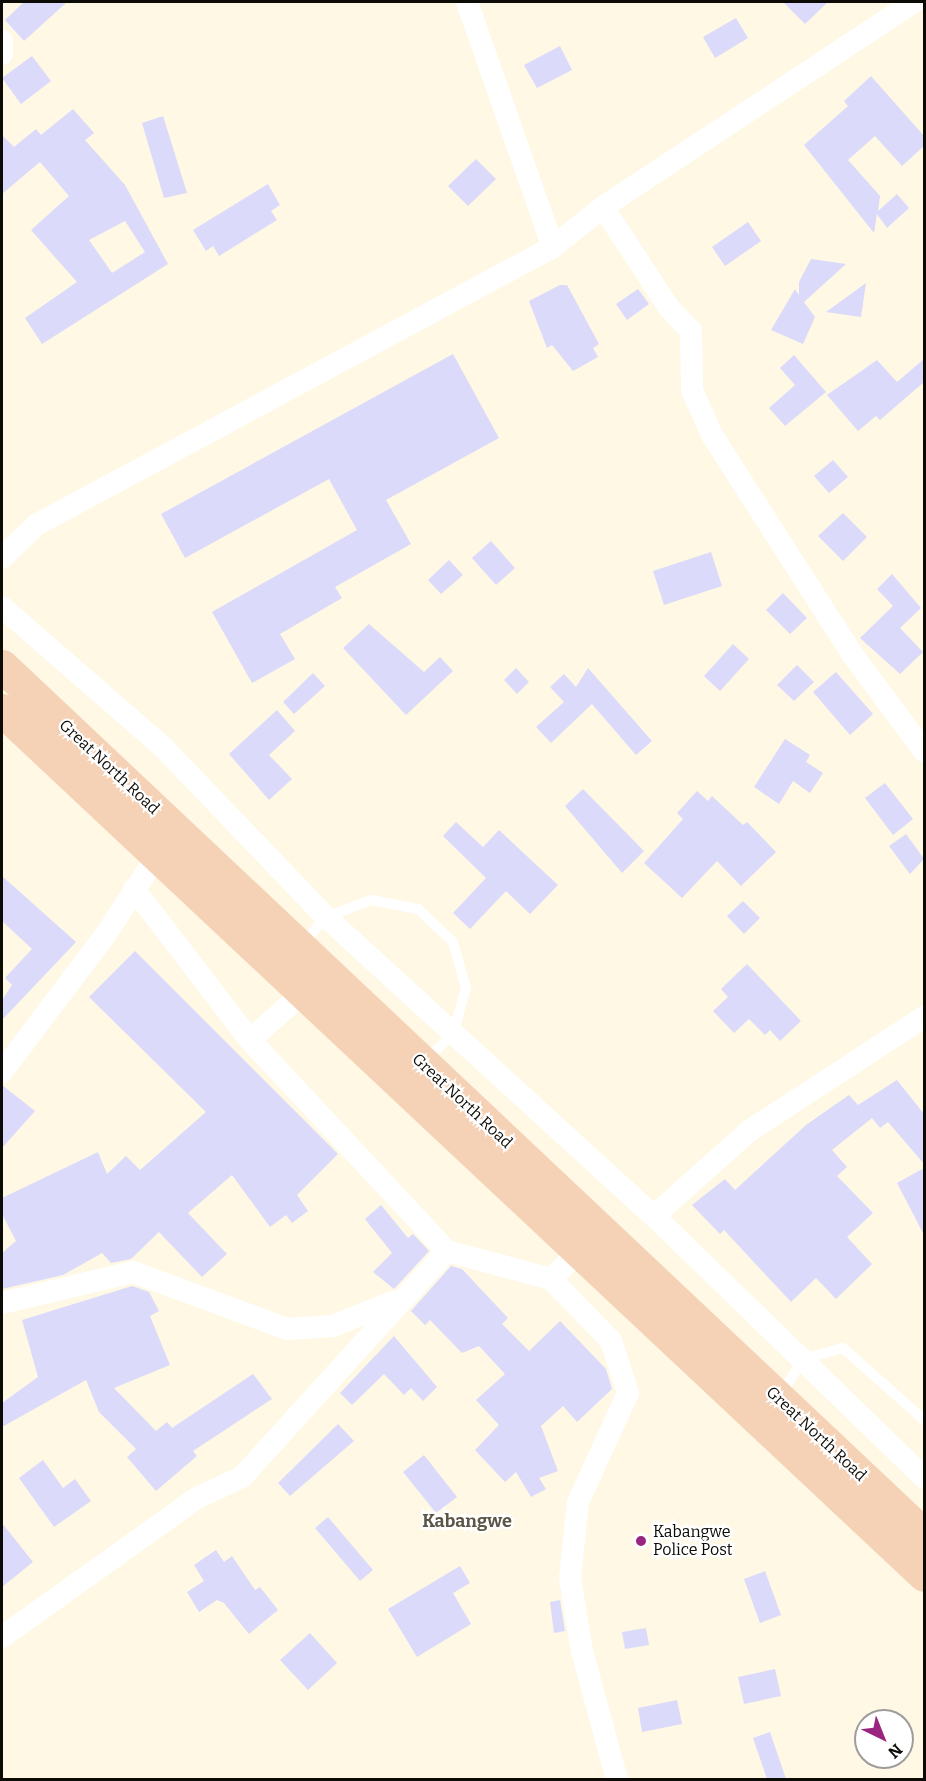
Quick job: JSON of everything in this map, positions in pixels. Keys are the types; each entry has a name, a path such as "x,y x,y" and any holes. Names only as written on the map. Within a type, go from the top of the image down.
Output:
{"main road":[{"name":"Great North Road","path":"2,666 299,949 924,1535"},
{"name":"Great North Road","path":"2,710 582,1249 924,1575"}],"street":[{"path":"467,2 553,247"},
{"path":"2,558 36,525 553,247 603,207 914,2"},
{"path":"2,41 2,54"},
{"path":"603,207 669,308 692,331 692,390 712,435 852,654 924,751"},
{"path":"2,607 161,745 326,917 654,1216 924,1478"},
{"path":"2,1072 157,856"},
{"path":"134,889 250,1040 447,1251 551,1279 611,1341 628,1393 578,1502 570,1578 582,1651 617,1779"},
{"path":"250,1040 305,991"},
{"path":"654,1216 749,1131 924,1017"},
{"path":"551,1279 582,1249"},
{"path":"2,1637 197,1498 242,1477 399,1299 447,1251"},
{"path":"2,1303 141,1273 286,1329 305,1330 347,1322 399,1299"}],"lane":[{"path":"299,949 326,917 371,900 418,909 453,942 466,988 453,1034 423,1064"},
{"path":"778,1398 803,1359 843,1348 924,1420"}],"building":[{"path":"24,2 67,2 24,41 5,20"},
{"path":"783,2 828,2 805,24"},
{"path":"736,18 748,38 715,58 703,37"},
{"path":"560,46 572,70 537,88 524,65"},
{"path":"32,56 51,81 21,104 2,78"},
{"path":"871,76 924,136 924,146 902,166 875,136 848,160 880,196 878,211 897,194 909,208 887,228 877,214 874,233 804,145 848,106 844,101"},
{"path":"73,109 94,133 85,140 125,185 168,264 42,344 25,318 77,282 31,230 69,196 40,162 2,194 2,135 14,147 36,129 41,135","holes":["125,221 145,252 112,273 89,240"]},
{"path":"163,116 187,193 164,198 142,123"},
{"path":"476,159 496,179 468,206 448,186"},
{"path":"268,184 280,205 271,211 277,220 219,256 213,246 206,251 193,230"},
{"path":"748,222 761,241 725,266 712,247"},
{"path":"811,259 846,264 804,302 815,317 803,344 771,330 795,289 799,295 799,282"},
{"path":"866,283 861,317 826,312"},
{"path":"560,285 567,285 599,344 593,348 598,357 573,371 552,345 547,348 529,301"},
{"path":"638,289 649,304 627,320 616,304"},
{"path":"453,354 499,438 386,500 411,544 335,587 342,598 280,634 295,659 252,683 212,612 357,530 329,479 185,558 161,514"},
{"path":"794,355 826,392 785,426 769,408 795,385 780,368"},
{"path":"924,359 924,382 880,420 876,416 858,431 827,395 877,360 897,382"},
{"path":"833,460 848,477 829,493 814,476"},
{"path":"843,513 867,537 843,561 818,536"},
{"path":"491,541 515,568 496,585 472,558"},
{"path":"711,552 722,586 664,605 653,571"},
{"path":"449,560 463,575 441,594 428,580"},
{"path":"892,574 921,608 900,628 923,652 900,674 860,638 893,606 877,589"},
{"path":"783,593 807,618 790,634 766,610"},
{"path":"369,624 424,672 440,657 453,671 406,715 343,648"},
{"path":"733,644 749,659 720,691 704,676"},
{"path":"797,665 814,682 794,701 777,685"},
{"path":"516,668 529,682 517,694 504,680"},
{"path":"588,668 652,741 636,755 592,704 551,743 536,727 564,702 550,687 564,674 576,687"},
{"path":"836,672 873,714 850,735 813,692"},
{"path":"313,673 325,686 294,714 283,702"},
{"path":"277,710 295,731 269,755 292,779 269,800 229,754"},
{"path":"785,739 810,755 806,762 823,773 810,793 793,781 779,804 754,787"},
{"path":"885,783 913,819 893,835 865,798"},
{"path":"583,789 644,851 622,873 565,806"},
{"path":"697,791 708,801 712,796 743,825 747,822 776,852 741,886 717,861 682,898 644,863 683,819 677,813"},
{"path":"456,822 483,847 499,830 558,885 530,914 506,891 470,929 453,913 486,878 443,836"},
{"path":"906,834 924,859 910,874 889,846"},
{"path":"2,876 76,942 2,1020 2,1000 12,985 5,978 32,949 2,921"},
{"path":"743,901 760,918 744,934 727,916"},
{"path":"135,951 338,1154 297,1195 308,1211 292,1223 286,1215 270,1227 232,1175 188,1213 227,1254 202,1277 159,1232 131,1259 111,1263 102,1253 63,1275 2,1289 2,1253 16,1241 2,1214 2,1198 98,1152 107,1174 126,1156 140,1170 206,1112 89,997"},
{"path":"747,964 801,1021 780,1041 770,1030 765,1035 749,1019 734,1033 713,1011 728,997 721,989"},
{"path":"897,1080 924,1114 924,1164 888,1122 880,1128 872,1118 832,1150 847,1167 837,1176 873,1213 847,1237 872,1264 836,1299 816,1278 791,1302 724,1230 720,1234 692,1205 725,1179 735,1190 806,1125 849,1095 858,1105"},
{"path":"2,1085 35,1111 2,1148"},
{"path":"924,1168 924,1235 897,1183"},
{"path":"381,1205 408,1238 413,1234 429,1251 394,1289 373,1272 392,1253 365,1219"},
{"path":"451,1266 462,1269 508,1318 502,1324 529,1351 560,1321 606,1369 612,1389 577,1422 563,1406 541,1426 558,1471 539,1478 546,1489 531,1497 516,1472 505,1482 475,1450 499,1425 476,1400 505,1374 479,1346 462,1353 430,1320 425,1325 411,1311"},
{"path":"132,1286 149,1292 159,1311 150,1316 170,1365 114,1388 156,1431 167,1422 172,1428 253,1374 272,1399 193,1451 197,1456 156,1491 127,1457 136,1449 99,1412 86,1380 2,1427 2,1403 38,1377 22,1320"},
{"path":"394,1336 437,1387 423,1401 411,1388 404,1395 384,1374 352,1405 340,1393"},
{"path":"338,1424 354,1441 290,1496 278,1483"},
{"path":"424,1455 457,1497 436,1513 403,1472"},
{"path":"43,1460 63,1488 75,1479 91,1501 54,1527 19,1478"},
{"path":"328,1517 373,1570 360,1581 315,1528"},
{"path":"2,1523 33,1562 2,1587"},
{"path":"216,1550 224,1562 232,1556 255,1590 260,1587 278,1610 249,1634 224,1603 217,1600 199,1612 187,1592 204,1581 194,1565"},
{"path":"460,1566 470,1583 453,1593 471,1624 417,1657 388,1609"},
{"path":"765,1571 781,1615 760,1623 744,1579"},
{"path":"560,1600 565,1631 554,1633 550,1602"},
{"path":"646,1628 649,1645 625,1649 622,1632"},
{"path":"310,1633 337,1663 308,1690 280,1660"},
{"path":"775,1669 781,1696 744,1704 738,1677"},
{"path":"677,1700 682,1724 642,1732 638,1708"},
{"path":"770,1732 786,1779 767,1779 753,1738"}],"place":[{"name":"Kabangwe Police Post","path":"641,1541"}],"district":[{"name":"Kabangwe","path":"467,1521"}]}
